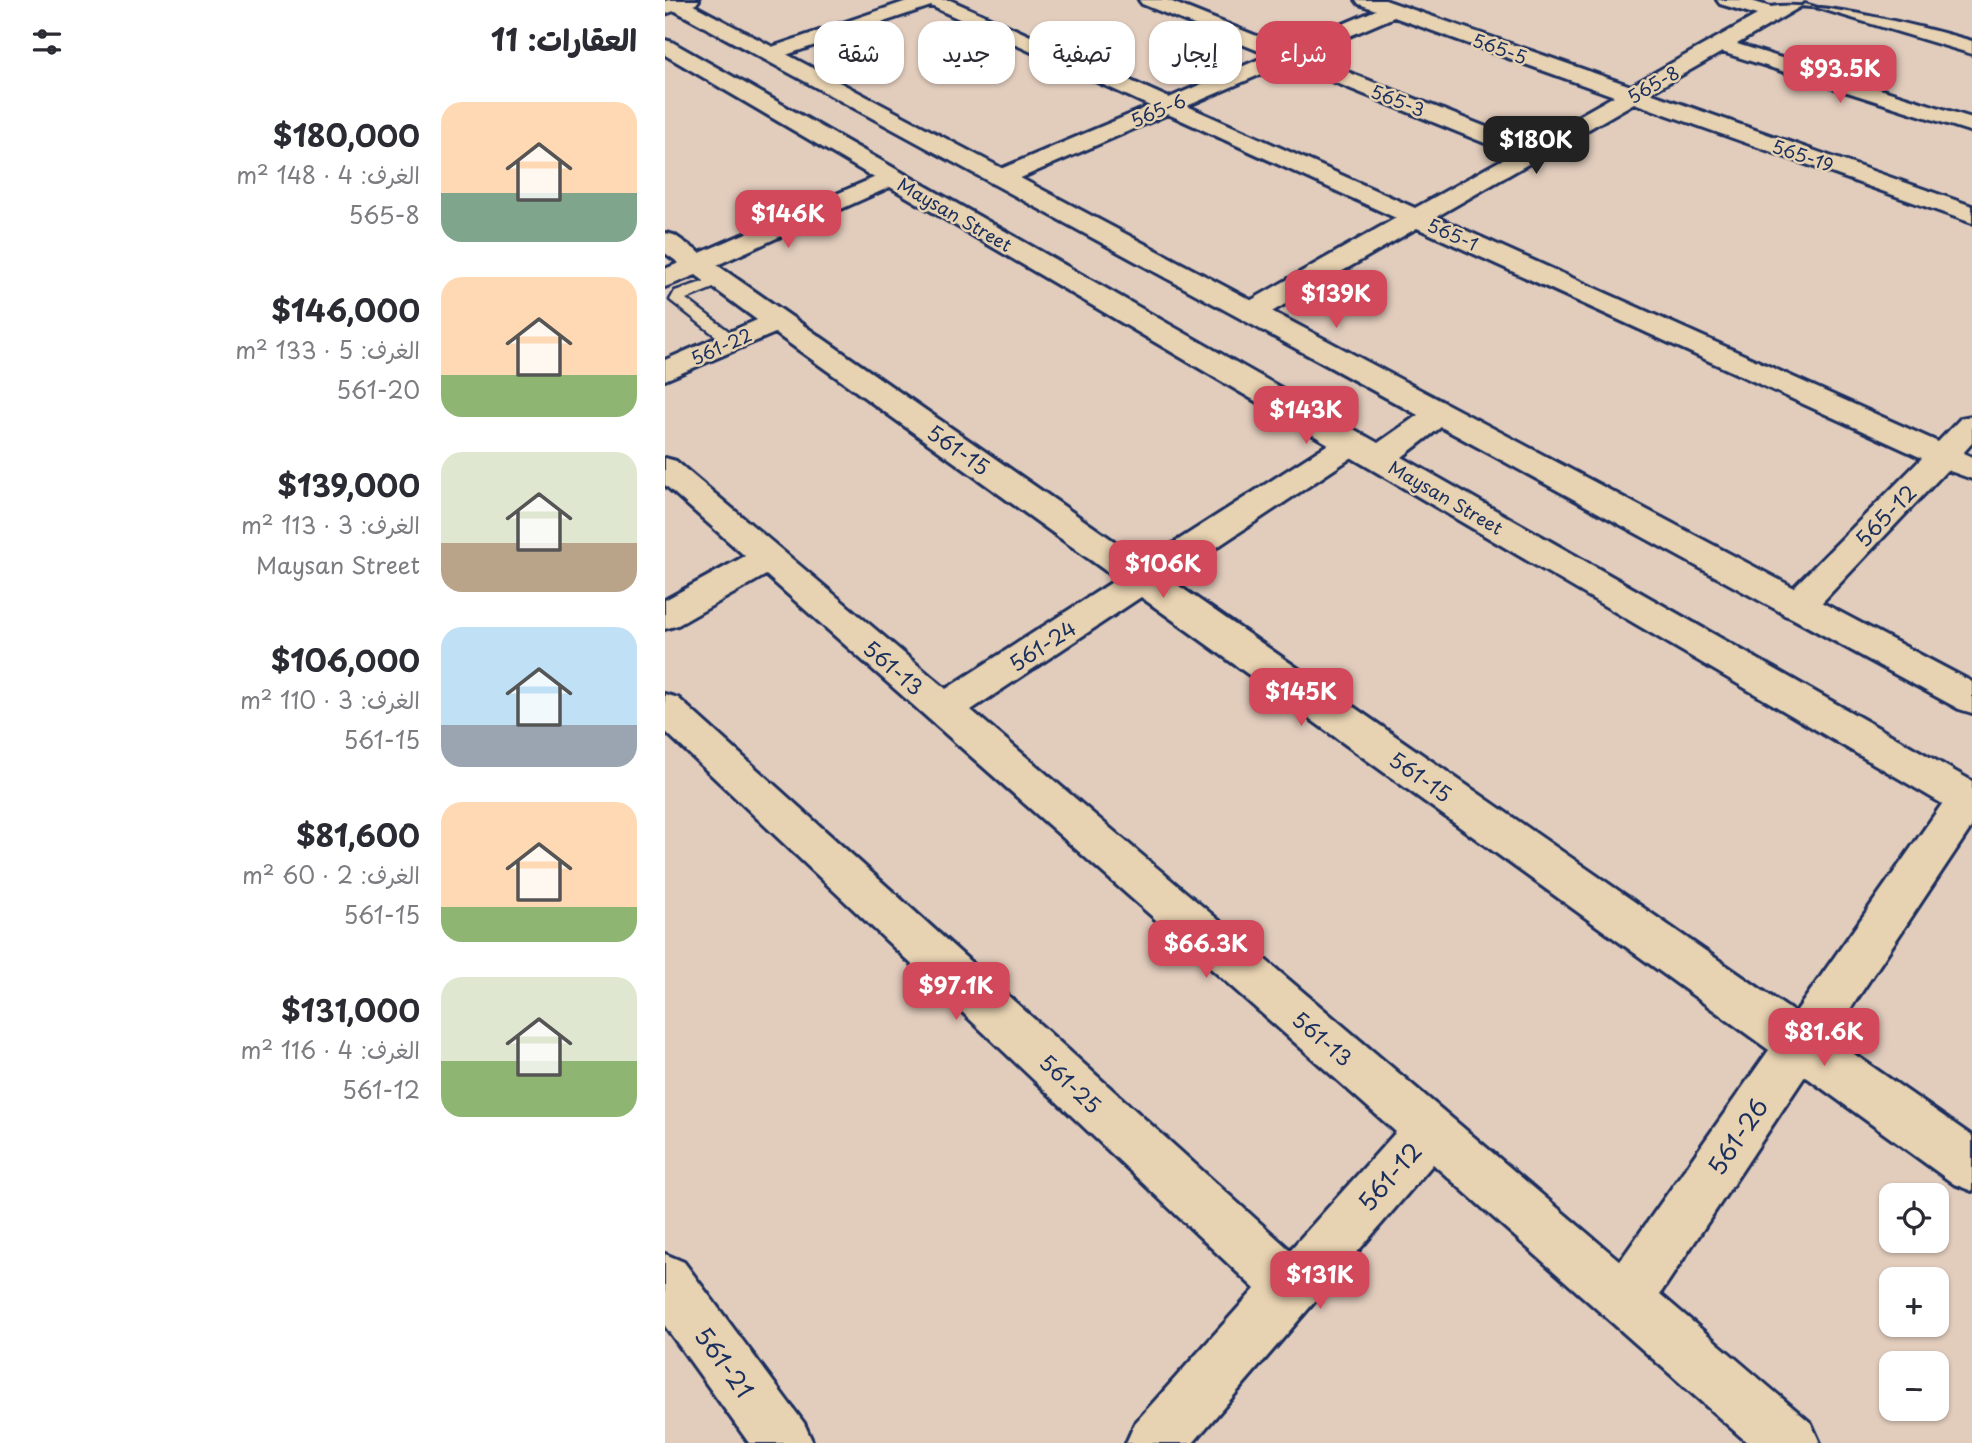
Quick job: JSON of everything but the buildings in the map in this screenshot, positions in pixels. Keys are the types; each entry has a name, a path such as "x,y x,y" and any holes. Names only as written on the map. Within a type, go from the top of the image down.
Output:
{"street":[{"path":"770,54 929,0"},
{"name":"565-1","path":"935,0 1957,462"},
{"name":"565-3","path":"1149,0 1256,43"},
{"name":"565-5","path":"1366,0 1634,96"},
{"path":"1727,0 1774,14"},
{"name":"565-8","path":"1251,312 1634,96 1798,0"},
{"path":"1811,0 1972,48"},
{"path":"677,4 1972,699"},
{"name":"565-6","path":"1351,28 1393,10"},
{"path":"1720,45 1972,125"},
{"name":"Maysan Street","path":"665,46 1970,800"},
{"name":"565-6","path":"1000,178 1256,68"},
{"name":"565-3","path":"1351,81 1531,153"},
{"name":"565-19","path":"1634,96 1972,215"},
{"path":"695,275 892,177"},
{"name":"561-15","path":"665,241 695,275 778,321 1972,1166"},
{"name":"561-22","path":"665,371 778,321"},
{"name":"561-24","path":"943,709 1143,579 1366,451 1439,414"},
{"name":"565-12","path":"1797,606 1957,462 1972,425"},
{"name":"561-13","path":"665,468 1791,1443"},
{"path":"665,616 769,558"},
{"name":"561-25","path":"674,729 1291,1287"},
{"name":"561-26","path":"1625,1299 1970,800"},
{"name":"561-12","path":"1173,1436 1291,1287 1430,1130"},
{"name":"561-21","path":"665,1280 784,1443"}],"lane":[{"path":"695,275 678,300 732,341"}]}
